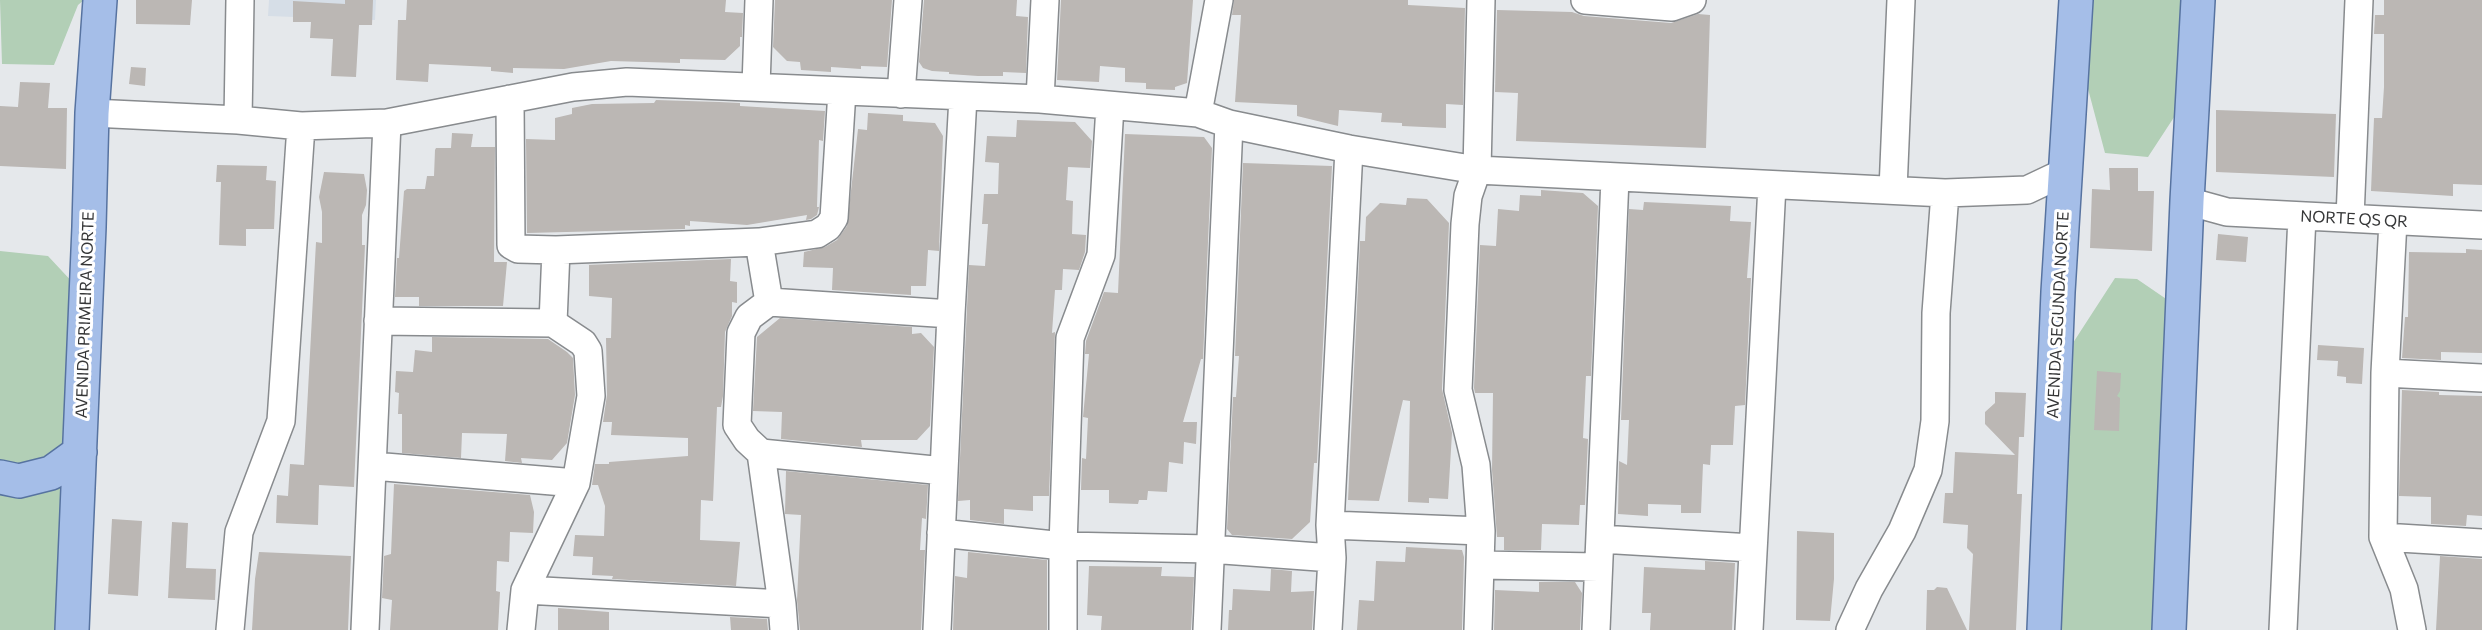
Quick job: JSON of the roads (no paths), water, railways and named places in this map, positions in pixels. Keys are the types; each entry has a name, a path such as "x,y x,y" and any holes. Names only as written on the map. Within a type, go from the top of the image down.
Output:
{"main road":[{"name":"AVENIDA PRIMEIRA NORTE","path":"72,630 92,113 100,0"},
{"name":"AVENIDA SEGUNDA NORTE","path":"2044,630 2063,208 2076,0"},
{"path":"2169,630 2186,216 2198,0"},
{"path":"0,477 19,481 51,473 80,452"}],"street":[{"path":"238,120 240,0"},
{"path":"756,86 759,0"},
{"path":"901,94 908,0"},
{"path":"1040,99 1045,0"},
{"path":"1198,113 1219,0"},
{"path":"1478,630 1481,531 1476,465 1458,390 1465,224 1468,196 1477,170 1481,0"},
{"path":"1585,0 1672,7 1692,0"},
{"path":"1893,190 1901,0"},
{"path":"2350,218 2359,0"},
{"path":"92,113 238,120 301,126 387,123 573,87 627,82 1040,99 1198,113 1229,124 1349,149 1477,170 1945,193 2027,190 2065,172"},
{"path":"510,99 511,245 518,249 556,250 759,242 817,234 828,227 834,218 842,91"},
{"path":"938,630 951,314 963,97"},
{"path":"1064,630 1063,546 1070,338 1101,255 1110,106"},
{"path":"365,630 387,123"},
{"path":"1207,630 1229,124"},
{"path":"230,630 239,532 281,421 301,126"},
{"path":"1328,630 1332,558 1330,525 1349,149"},
{"path":"1596,630 1615,178"},
{"path":"1749,630 1772,184"},
{"path":"2027,190 2063,208"},
{"path":"1850,630 1869,589 1902,531 1928,470 1935,421 1936,313 1945,193"},
{"name":"NORTE QS QR","path":"2186,216 2227,212 2482,225"},
{"path":"2283,630 2302,216"},
{"path":"2393,221 2385,373 2383,537 2404,588 2412,630"},
{"path":"759,242 769,303"},
{"path":"553,323 556,250"},
{"path":"944,471 761,453 747,440 737,425 741,333 749,317 769,303 951,314"},
{"path":"378,321 553,323 583,343 588,351 591,396 576,483 525,590 521,630"},
{"path":"2385,373 2482,378"},
{"path":"525,590 783,617 761,453"},
{"path":"373,466 576,483"},
{"path":"1330,525 1481,531"},
{"path":"941,533 1063,546 1210,549 1332,558"},
{"path":"2383,537 2482,543"},
{"path":"1600,539 1752,548"},
{"path":"1480,565 1598,567"}]}
